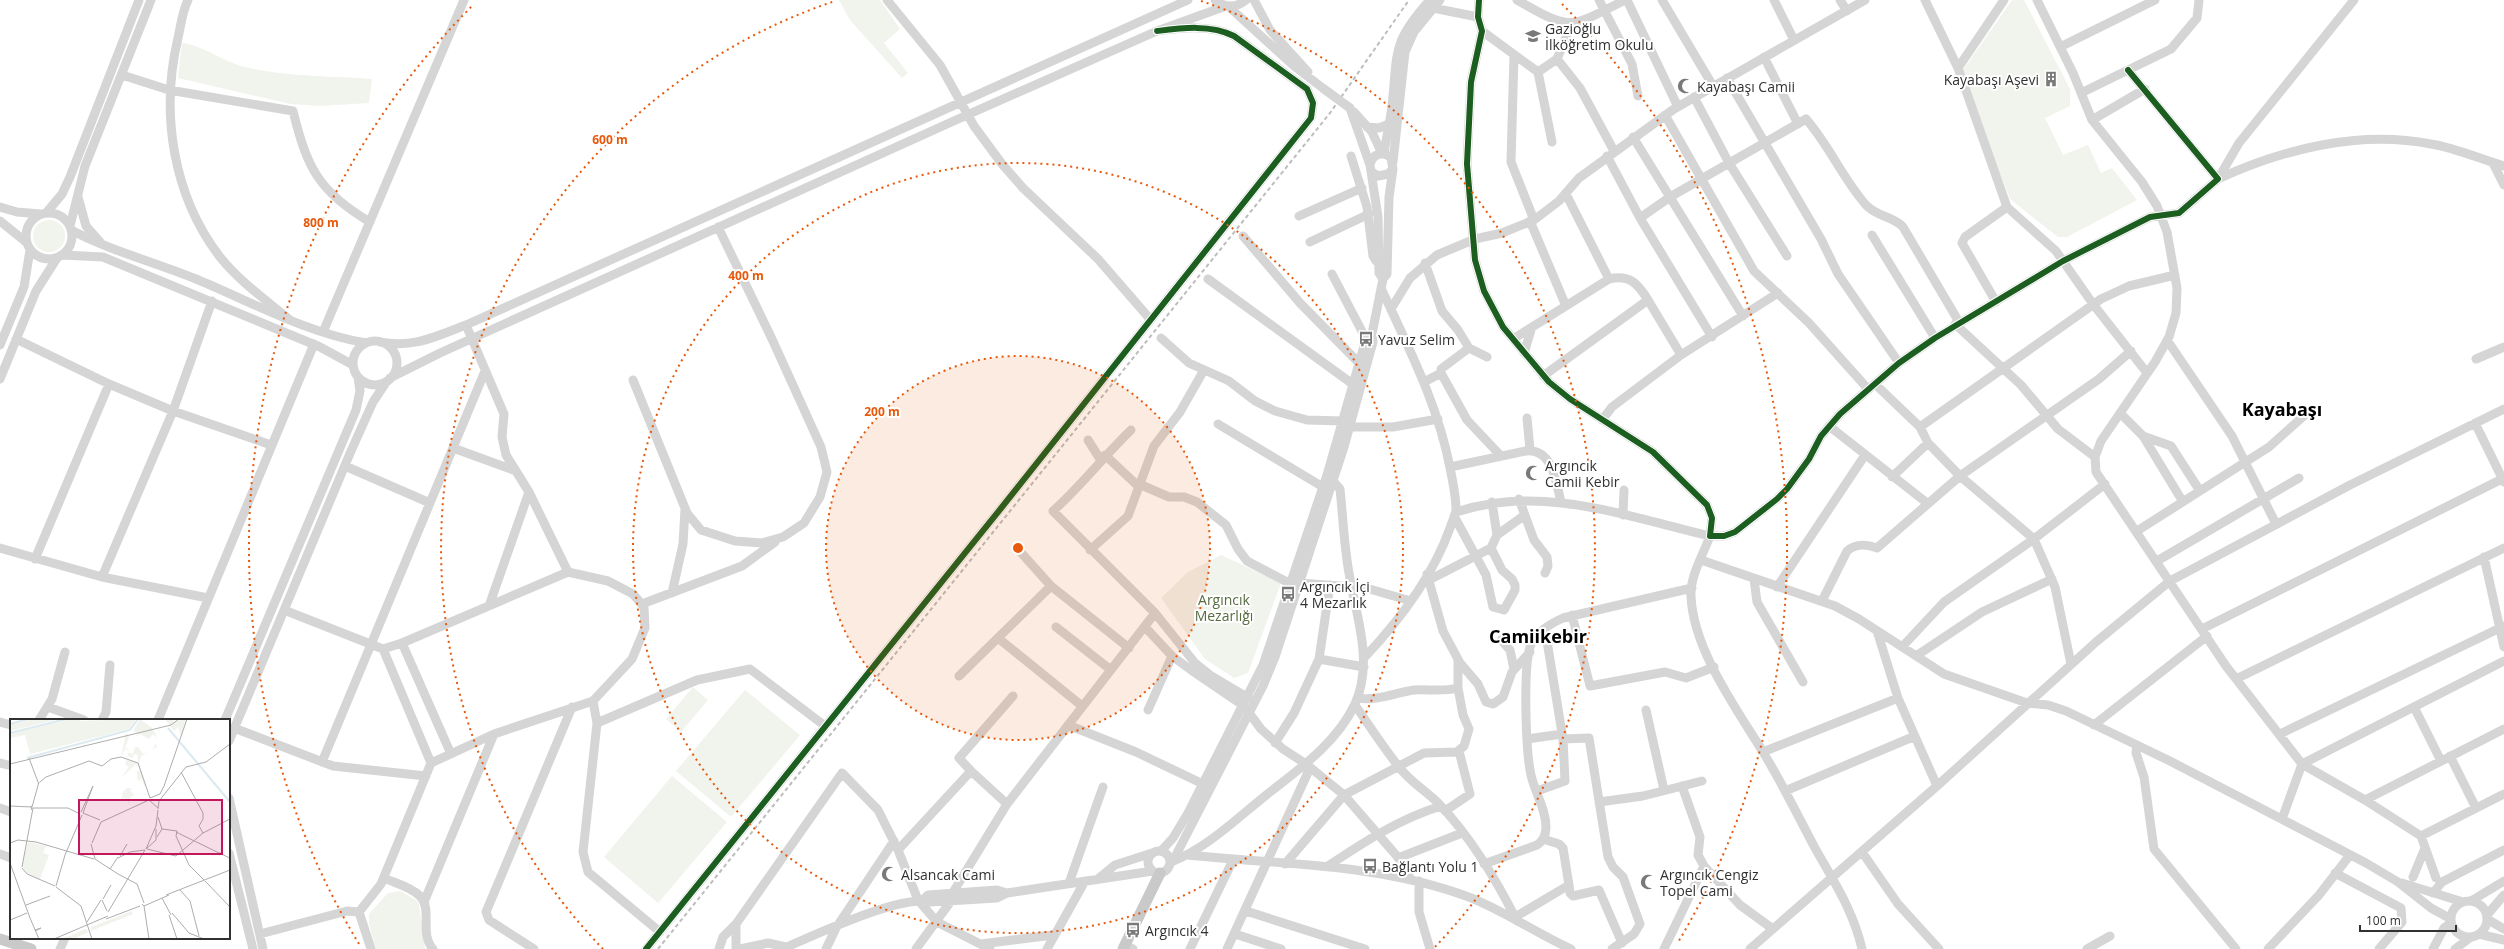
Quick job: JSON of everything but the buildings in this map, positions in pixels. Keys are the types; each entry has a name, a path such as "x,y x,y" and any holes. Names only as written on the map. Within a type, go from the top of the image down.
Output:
{"main road":[{"path":"1127,948 1157,872"},
{"path":"0,939 30,949"}],"street":[{"path":"26,242 27,227 32,219 44,213 62,194 139,0"},
{"path":"0,379 36,291 59,257 71,244 71,228 77,194 85,166 151,0"},
{"path":"188,0 174,52 169,90 173,142 187,196 212,246 244,284 290,320"},
{"path":"323,332 464,0"},
{"path":"887,0 940,65 967,115 991,151 1013,177 1098,259 1150,319"},
{"path":"0,207 17,212 60,215 71,228 102,245 195,279 290,320 323,332 366,343 380,342 398,345 416,343 466,325 1188,0"},
{"path":"1215,0 1227,6 1299,70 1350,108 1367,127 1383,154 1393,165"},
{"path":"358,377 365,383 374,385 389,379 472,338 967,115 1157,31 1227,6 1237,5 1246,0"},
{"path":"1254,0 1270,30 1324,89"},
{"path":"1383,154 1389,124 1395,60 1398,45 1410,24 1431,4 1440,0"},
{"path":"1479,0 1478,17 1482,31 1471,82 1467,140 1468,177 1476,267 1484,291 1497,318 1543,376 1570,399 1658,456 1707,505 1712,518 1710,536 1692,588 1692,602 1696,622 1714,668 1738,714 1763,752 1832,878 1847,901 1862,949"},
{"path":"1517,0 1553,20 1572,23 1578,23 1626,0 1678,107"},
{"path":"1599,0 1632,64 1638,96"},
{"path":"1662,0 1713,86"},
{"path":"1774,0 1794,40"},
{"path":"1840,0 1847,11"},
{"path":"1391,309 1405,285 1425,263 1444,251 1474,239 1488,237 1532,221 1566,194 1579,178 1610,153 1665,115 1713,86 1865,0"},
{"path":"1925,0 1958,68 2007,207 2046,241 2063,261 2093,304 2148,373"},
{"path":"1958,68 2004,0"},
{"path":"2060,47 2155,0"},
{"path":"2081,93 2171,49 2196,18 2199,0"},
{"path":"2218,179 2239,143 2354,0"},
{"path":"2040,1 2092,120 2147,189 2162,216 2175,275 2178,305 2167,340 2148,373 2101,441 2095,457 2096,472 2236,679 2302,764 2365,800 2421,836 2436,878"},
{"path":"1431,4 1478,17"},
{"path":"1296,584 1333,481 1347,424 1354,385 1369,336 1382,283 1387,274 1389,197 1405,52 1414,32 1431,4"},
{"path":"1538,72 1557,59 1572,23"},
{"path":"646,949 824,726 1002,508 1150,319 1311,118 1314,107 1308,89 1227,32 1190,28 1157,31"},
{"path":"1482,31 1538,72 1552,142"},
{"path":"1514,55 1510,162 1566,306"},
{"path":"1764,57 1798,124"},
{"path":"1557,59 1580,88 1640,218 1712,337"},
{"path":"2128,70 2218,179"},
{"path":"122,75 169,90 293,111 302,148 317,177 341,203 370,222"},
{"path":"1727,78 1821,239 1838,274 1899,363"},
{"path":"2092,120 2145,89"},
{"path":"1694,97 1729,163 1787,256"},
{"path":"1350,108 1371,168 1378,217 1379,273 1382,283 1391,309 1424,382 1438,420 1450,467 1455,514 1486,575 1493,607 1504,610 1515,590 1515,585 1512,578 1502,570 1491,548"},
{"path":"1665,115 1754,271 1872,386 1920,428 1928,443 1960,476 2034,538 2052,579 2071,664"},
{"path":"1640,218 1670,197 1806,119 1821,136 1870,209 1880,216 1894,220 1903,227 1957,323 2003,367 2058,429 2095,457"},
{"path":"1367,127 1379,128 1389,124"},
{"path":"1633,137 1743,316"},
{"path":"1455,514 1492,502 1519,499 1561,502 1624,515 1710,536 1724,536 1735,532 1783,494 1809,459 1829,426 1899,363 1957,323 1996,302 2063,261 2150,217 2173,215 2183,210 2218,179 2260,160 2313,146 2382,140 2433,144 2504,166"},
{"path":"1371,168 1373,158 1383,154"},
{"path":"1351,156 1369,214 1373,256 1379,262"},
{"path":"2493,163 2504,185"},
{"path":"1371,168 1378,176 1385,176 1393,165"},
{"path":"1299,216 1362,188"},
{"path":"77,194 86,226 102,245"},
{"path":"1566,194 1609,279"},
{"path":"1996,302 1963,245 1963,241 1965,236 2007,207"},
{"path":"1310,242 1369,214"},
{"path":"0,221 26,242 30,250 43,258 103,257 314,344 353,365"},
{"path":"642,604 742,566 804,523 820,497 827,472 821,448 772,339 718,227"},
{"path":"1872,235 1935,338"},
{"path":"1242,236 1300,303 1360,363"},
{"path":"0,345 24,287 30,250"},
{"path":"1425,263 1442,311 1458,330 1469,348 1487,356"},
{"path":"1157,872 1148,862 1179,828 1275,657 1323,486 1347,424 1373,342 1332,274"},
{"path":"1920,428 2003,367 2093,304 2129,286 2175,275"},
{"path":"1513,339 1609,279 1620,277 1637,283 1681,355"},
{"path":"1208,279 1354,385"},
{"path":"241,298 245,291 244,284"},
{"path":"1602,420 1612,407 1681,355 1712,337 1778,293"},
{"path":"1543,376 1648,300"},
{"path":"102,577 173,411 212,301"},
{"path":"466,325 504,414 502,443 529,492 568,572"},
{"path":"1524,353 1532,327"},
{"path":"1161,338 1189,363 1229,381 1255,401 1275,411 1307,420 1392,427 1438,420"},
{"path":"16,339 108,384 173,411 271,445"},
{"path":"2167,340 2224,424 2246,462 2276,524"},
{"path":"230,738 373,402 396,366 395,357 388,346 380,342"},
{"path":"225,719 356,410 360,391 358,377 353,365 356,352 366,343"},
{"path":"158,719 314,344"},
{"path":"2476,359 2504,347"},
{"path":"1424,382 1441,373 1441,369 1469,348"},
{"path":"1822,601 1847,551 1852,546 1863,544 1877,548 1927,503 1960,476 2046,415 2099,380 2131,351"},
{"path":"1090,550 1128,516 1154,446 1180,412 1204,370"},
{"path":"322,762 485,371"},
{"path":"1441,373 1467,420 1501,456"},
{"path":"633,380 685,509 701,530 735,541 762,543 783,537"},
{"path":"35,559 108,384"},
{"path":"1750,949 1937,786 2071,664 2170,581 2350,485 2504,409"},
{"path":"2120,413 2143,436 2183,502"},
{"path":"2137,531 2269,447 2306,414"},
{"path":"1527,418 1530,450"},
{"path":"2094,725 2204,633 2503,480 2476,423"},
{"path":"1218,424 1323,486"},
{"path":"1829,426 1927,503"},
{"path":"1130,430 1103,457 1078,489 1052,511 1155,613 1196,663 1249,705 1275,743 1308,766 1344,795 1414,879 1419,912 1430,949"},
{"path":"2143,436 2171,446 2200,491"},
{"path":"1088,440 1103,457 1139,485 1169,497 1184,497 1197,502 1226,525 1238,549 1247,561 1296,584 1352,586 1411,601"},
{"path":"1892,477 1928,443"},
{"path":"453,448 516,470"},
{"path":"1450,467 1530,450 1540,452 1548,460 1561,502"},
{"path":"1777,587 1865,455"},
{"path":"345,466 430,503"},
{"path":"2157,561 2299,478"},
{"path":"1170,861 1188,855 1216,836 1308,766 1337,731 1356,701 1364,662 1358,610 1352,586 1340,489 1333,481"},
{"path":"1902,647 1944,602 2034,538 2104,484"},
{"path":"1624,490 1624,515"},
{"path":"489,606 529,492"},
{"path":"1519,499 1534,540 1548,560 1545,573"},
{"path":"1492,502 1497,535"},
{"path":"672,593 683,544 685,509"},
{"path":"1364,662 1428,577 1444,544 1455,514"},
{"path":"1428,577 1491,548 1497,535 1525,515"},
{"path":"1016,547 1051,586 1129,648"},
{"path":"0,548 102,577 208,598"},
{"path":"2236,679 2504,548"},
{"path":"2484,557 2502,626 2504,648"},
{"path":"1701,560 1822,601 1847,612 1944,674 2027,703 2060,708 2137,745 2282,819 2398,882 2431,908 2451,921 2458,934 2475,935 2504,940"},
{"path":"284,610 370,646 383,649 402,643 568,572 608,581 633,594 642,604 644,607 645,628 632,659 593,701 494,734 431,763"},
{"path":"1428,577 1443,631 1458,659 1478,684 1484,700 1491,704 1497,703 1503,697 1514,669 1530,652"},
{"path":"1754,579 1757,602 1803,682"},
{"path":"1916,656 1982,612 2052,579"},
{"path":"1275,743 1294,714 1319,659 1330,585"},
{"path":"959,676 1051,586"},
{"path":"1484,864 1533,847 1543,839 1546,823 1531,773 1527,739 1527,673 1531,642 1545,629 1572,615 1692,588"},
{"path":"916,949 937,922 1007,804 1155,613"},
{"path":"1572,615 1590,686 1665,672 1686,678 1714,668"},
{"path":"2280,734 2502,626"},
{"path":"1056,627 1111,670"},
{"path":"1145,627 1172,656 1203,679 1249,705"},
{"path":"1537,791 1565,781 1562,737 1545,629"},
{"path":"1878,631 1898,698 1937,786"},
{"path":"998,638 1082,706"},
{"path":"1501,640 1510,650 1514,669"},
{"path":"402,643 452,754"},
{"path":"359,912 384,878 431,763 383,649"},
{"path":"39,719 48,707 56,687 65,652"},
{"path":"1148,710 1172,656"},
{"path":"1319,659 1364,662"},
{"path":"1285,864 1344,795 1399,768 1424,753 1459,751 1464,746 1470,733 1458,688 1458,659"},
{"path":"2282,819 2302,764 2504,661"},
{"path":"102,719 106,712 110,665"},
{"path":"597,723 697,680 750,669 824,726"},
{"path":"1356,701 1373,699 1412,690 1438,692 1458,688"},
{"path":"1007,804 959,758 1013,696"},
{"path":"1763,752 1898,698"},
{"path":"593,701 597,723 583,852 585,864 588,872 660,932"},
{"path":"1356,701 1399,768 1417,788 1443,808 1462,833 1496,882 1516,920"},
{"path":"740,949 768,943 784,948 890,906 920,900 997,890 1007,893 1085,880 1157,872 1167,869 1170,861 1175,857 1249,705"},
{"path":"48,707 81,719"},
{"path":"534,949 489,920 486,912 572,707"},
{"path":"2414,707 2441,761"},
{"path":"1646,710 1664,790"},
{"path":"0,722 10,725"},
{"path":"1068,725 1136,752 1203,784"},
{"path":"234,728 333,766 426,776"},
{"path":"2365,800 2504,729"},
{"path":"433,949 426,938 424,902 494,734"},
{"path":"1785,791 1915,736"},
{"path":"1527,739 1562,737 1589,738 1608,857 1613,867 1623,877 1640,924 1634,934 1612,949"},
{"path":"2137,745 2136,753 2144,777 2154,848 2236,949"},
{"path":"1328,866 1376,834 1412,815 1443,808 1470,794 1459,751"},
{"path":"2450,756 2476,808"},
{"path":"1227,949 1246,911 1308,766"},
{"path":"898,850 971,771"},
{"path":"719,949 723,937 736,924 842,773 878,810 894,841 920,900 937,922 990,949"},
{"path":"1599,802 1643,796 1702,781"},
{"path":"1682,786 1700,837 1698,855 1704,866 1740,905 1773,929"},
{"path":"1069,883 1103,788"},
{"path":"2421,836 2504,794"},
{"path":"230,802 264,949"},
{"path":"0,808 10,812"},
{"path":"1398,858 1462,833"},
{"path":"1543,839 1559,844 1562,848 1570,893 1573,896 1599,890 1622,943"},
{"path":"826,949 836,928 894,841"},
{"path":"2413,877 2425,848"},
{"path":"2433,893 2442,882 2504,850"},
{"path":"1098,879 1115,865 1156,852 1168,855 1170,861"},
{"path":"1862,852 1898,904 1939,949"},
{"path":"0,854 10,858"},
{"path":"1188,855 1267,863 1328,866 1376,871 1414,879 1484,902 1550,940 1571,949"},
{"path":"2268,949 2350,855"},
{"path":"230,857 254,949"},
{"path":"1190,949 1233,860"},
{"path":"1664,949 1704,866"},
{"path":"2335,874 2401,908 2402,922 2379,949"},
{"path":"384,878 417,893 424,902"},
{"path":"1046,949 1085,880"},
{"path":"2433,949 2444,928 2451,921 2453,910 2504,881"},
{"path":"2398,882 2433,893 2479,904 2487,917 2504,929"},
{"path":"1516,920 1569,885"},
{"path":"2455,949 2485,928 2487,917 2504,895"},
{"path":"260,934 347,911 359,912"},
{"path":"1246,911 1365,949"},
{"path":"359,912 371,949"},
{"path":"736,924 736,949"},
{"path":"1235,934 1280,949"},
{"path":"981,944 1054,935"},
{"path":"2088,949 2110,936"},
{"path":"60,949 65,939"},
{"path":"1547,949 1550,940"}],"green space":[{"path":"839,0 880,0 900,29 884,43 908,73 902,78 850,20"},
{"path":"2012,0 2024,0 2070,89 2070,106 2045,118 2063,155 2088,145 2101,173 2112,168 2137,200 2067,237 2058,237 2010,199 1961,73"},
{"path":"182,43 196,46 237,65 260,70 308,76 372,79 369,103 320,106 291,104 178,78"},
{"path":"46,220 52,220 62,227 65,236 64,242 58,249 52,252 46,252 36,245 33,239 33,233 40,223"},
{"name":"Argıncık Mezarlığı","path":"1221,555 1281,583 1248,673 1234,678 1205,659 1161,598 1188,572"},
{"path":"693,687 708,700 681,732 666,719"},
{"path":"745,690 800,735 731,817 676,771"},
{"path":"672,776 727,822 658,903 604,857"},
{"path":"400,891 416,900 419,904 425,949 376,949 369,924 369,914 388,893"}],"railway":[{"path":"658,949 1330,113 1409,0"}],"cycle path":[{"path":"1479,0 1478,17 1482,31 1471,82 1467,164 1475,260 1484,291 1503,327 1549,382 1570,399 1653,452 1707,505 1712,518 1710,536 1724,536 1735,532 1777,499 1787,489 1809,459 1821,436 1840,414 1899,363 1935,338 2063,261 2150,217 2179,213 2218,179 2128,70"},
{"path":"646,949 1002,507 1311,118 1313,103 1307,89 1234,36 1225,32 1206,28 1186,28 1157,31"}],"place":[{"name":"Gazioğlu İlköğretim Okulu","path":"1533,36"},
{"name":"Kayabaşı Aşevi","path":"2051,79"},
{"name":"Kayabaşı Camii","path":"1685,86"},
{"name":"Yavuz Selim","path":"1366,339"},
{"name":"Argıncık Camii Kebir","path":"1533,473"},
{"name":"Argıncık İçi 4 Mezarlık","path":"1288,594"},
{"name":"Bağlantı Yolu 1","path":"1370,866"},
{"name":"Alsancak Cami","path":"889,874"},
{"name":"Argıncık Cengiz Topel Cami","path":"1648,882"},
{"name":"Argıncık 4","path":"1133,930"}],"district":[{"name":"Kayabaşı","path":"2282,409"},
{"name":"Camiikebir","path":"1538,636"}]}
